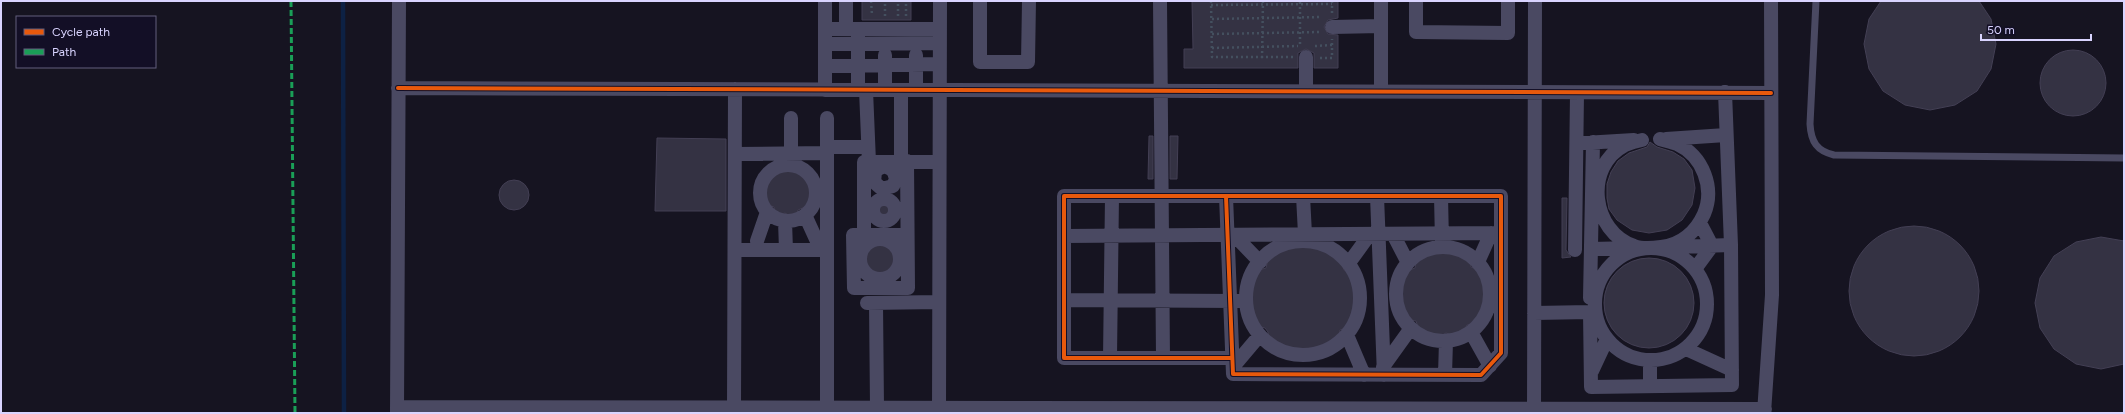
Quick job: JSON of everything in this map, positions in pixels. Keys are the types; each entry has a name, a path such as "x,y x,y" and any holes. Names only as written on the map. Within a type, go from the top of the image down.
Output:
{"street":[{"path":"398,1 397,410 877,407 939,410 1534,411 1764,411 1772,294 1771,1"},
{"path":"825,1 825,90"},
{"path":"846,1 852,29 858,43 858,65 868,147 883,199 887,240 895,246 899,254 908,288 871,286 854,288 860,264"},
{"path":"939,410 940,1"},
{"path":"980,1 980,62 1028,62 1029,1"},
{"path":"1160,1 1160,196 1162,235 1163,358"},
{"path":"1381,1 1381,91"},
{"path":"1416,1 1416,32 1508,33 1508,1"},
{"path":"1534,411 1535,1"},
{"path":"825,29 852,29 885,22 916,29 940,29"},
{"path":"885,22 885,90"},
{"path":"1332,25 1381,26"},
{"path":"916,29 916,90"},
{"path":"825,44 940,43"},
{"path":"1305,51 1306,91"},
{"path":"825,66 939,64"},
{"path":"398,88 1771,92"},
{"path":"734,407 735,89"},
{"path":"871,286 890,276 901,264 905,235 883,199 900,90"},
{"path":"1575,250 1574,199 1578,92"},
{"path":"1593,145 1593,248 1590,312 1591,387 1732,385 1731,246 1725,92"},
{"path":"791,118 791,159 798,167 807,173 821,194"},
{"path":"827,118 827,153 821,194 824,250 827,407"},
{"path":"1576,143 1593,145 1642,140 1726,135"},
{"path":"1693,155 1711,136"},
{"path":"1642,140 1624,146 1610,157 1601,173 1597,190 1599,208 1606,225 1619,238 1635,246 1654,248 1674,253 1691,263 1702,279 1708,297 1707,317 1699,334 1686,349 1669,358 1650,361 1631,357 1616,348 1607,339 1597,319 1595,302 1598,284 1609,267 1620,257 1636,250 1654,248 1671,246 1687,237 1700,223 1707,206 1708,188 1703,170 1693,155 1678,144 1660,139"},
{"path":"1593,145 1610,157"},
{"path":"735,154 760,154 791,159 868,147"},
{"path":"807,173 827,153"},
{"path":"760,154 771,171"},
{"path":"791,159 780,167 771,171 765,177 758,193 767,212 774,218 792,221 805,215 821,194"},
{"path":"939,162 883,199 853,235 860,264 871,277 868,303 939,302"},
{"path":"1708,188 1728,186"},
{"path":"1226,196 1231,235 1231,302 1232,363 1233,374 1364,375 1384,371 1445,375 1481,375 1501,353 1496,292 1496,233 1502,196 1441,196 1377,196 1303,196 1226,196 1064,196 1064,358 1163,358 1232,363 1260,335"},
{"path":"1110,358 1112,196"},
{"path":"1303,196 1305,234"},
{"path":"1377,196 1374,234 1381,297 1384,371"},
{"path":"1441,196 1442,248"},
{"path":"883,199 905,235"},
{"path":"757,241 767,212"},
{"path":"805,215 824,250"},
{"path":"785,221 786,250"},
{"path":"1700,223 1712,246"},
{"path":"1593,248 1606,225"},
{"path":"1064,236 1496,233"},
{"path":"1478,262 1496,233"},
{"path":"1349,263 1374,234"},
{"path":"1393,234 1408,263"},
{"path":"895,246 905,235"},
{"path":"1231,235 1260,262"},
{"path":"1296,241 1316,242 1334,250 1349,263 1358,280 1361,299 1357,318 1347,335 1332,348 1314,355 1297,355 1277,349 1260,335 1252,324 1246,306 1247,288 1253,271 1264,257 1278,246 1296,241"},
{"path":"1695,269 1712,246"},
{"path":"1593,248 1731,246"},
{"path":"1436,247 1452,248 1466,253 1478,262 1496,292 1485,317 1471,332 1463,337 1446,341 1432,340 1417,334 1405,323 1398,308 1397,298 1399,276 1408,263 1421,253 1436,247"},
{"path":"1593,248 1609,267"},
{"path":"734,250 824,250"},
{"path":"1361,299 1381,297 1397,298"},
{"path":"1708,297 1731,297"},
{"path":"1064,300 1231,302 1246,300"},
{"path":"876,303 877,407"},
{"path":"1534,313 1590,312"},
{"path":"1384,371 1411,328"},
{"path":"1471,332 1490,366"},
{"path":"1347,335 1364,375"},
{"path":"1590,375 1607,339"},
{"path":"1445,375 1446,341"},
{"path":"1686,349 1732,370"},
{"path":"1297,355 1297,374"},
{"path":"1650,361 1650,386"}],"lane":[{"path":"1816,1 1810,124 1811,136 1815,146 1823,152 1834,154 2124,158"}],"path":[{"path":"871,1 872,16 885,22 898,16 906,16 906,1"},
{"path":"885,1 885,22"},
{"path":"898,1 898,16"},
{"path":"1211,1 1212,57 1262,58 1332,46"},
{"path":"1300,2 1300,32 1305,51"},
{"path":"1211,5 1332,2 1332,58 1305,51 1262,47 1212,48"},
{"path":"1262,58 1263,3"},
{"path":"1212,19 1300,18 1332,25"},
{"path":"1212,34 1300,32 1332,25"}],"building":[{"path":"862,1 911,1 911,20 862,20"},
{"path":"1192,1 1338,1 1338,18 1328,20 1324,27 1328,34 1338,35 1338,68 1314,68 1314,53 1306,49 1298,53 1298,68 1184,68 1184,49 1193,49"},
{"path":"1881,1 1979,1 1991,19 1996,44 1991,69 1977,91 1955,105 1930,110 1905,105 1883,91 1869,69 1864,44 1869,19"},
{"path":"2067,50 2079,50 2086,52 2097,59 2104,70 2106,83 2104,96 2097,107 2086,114 2079,116 2067,116 2060,114 2049,107 2042,96 2040,89 2040,77 2042,70 2049,59 2060,52"},
{"path":"1149,136 1153,136 1153,179 1148,179"},
{"path":"1170,136 1178,136 1177,179 1170,179"},
{"path":"657,138 726,139 726,211 655,211"},
{"path":"1650,142 1657,147 1673,152 1684,159 1692,170 1695,188 1692,205 1682,220 1667,230 1649,233 1632,230 1617,220 1609,209 1607,184 1611,172 1618,161 1629,153 1647,147"},
{"path":"785,168 802,172 813,186 814,195 810,208 805,207 798,210 797,218 794,219 785,213 777,217 775,216 774,207 765,204 763,200 762,192 769,176 776,171"},
{"path":"514,180 525,184 529,195 525,206 514,210 503,206 499,195 503,184"},
{"path":"885,198 891,204 893,210 891,216 886,219 879,217 876,212 878,204"},
{"path":"1562,198 1567,198 1566,250 1571,257 1562,258"},
{"path":"1920,226 1945,233 1960,245 1972,260 1978,278 1978,304 1972,322 1960,337 1945,349 1927,355 1908,356 1883,349 1868,337 1856,322 1850,304 1849,285 1856,260 1868,245 1883,233 1901,227"},
{"path":"2101,237 2124,241 2124,364 2101,369 2076,364 2054,349 2040,328 2035,303 2040,278 2054,256 2076,242"},
{"path":"884,241 893,246 897,252 897,266 893,272 884,277 876,277 867,272 863,266 862,255 867,246 873,242"},
{"path":"1296,245 1315,246 1332,253 1341,261 1344,270 1349,271 1355,282 1357,301 1353,319 1349,327 1340,330 1339,338 1332,344 1316,351 1299,352 1283,348 1268,339 1268,332 1265,328 1257,326 1251,311 1250,294 1254,278 1259,270 1266,268 1268,259 1279,251"},
{"path":"1437,251 1452,251 1466,257 1470,260 1471,267 1479,270 1485,281 1487,296 1483,310 1473,324 1467,325 1463,332 1453,336 1446,333 1439,337 1426,334 1419,330 1416,321 1409,320 1406,316 1401,304 1400,290 1403,277 1407,271 1415,268 1416,261 1423,255"},
{"path":"1649,258 1666,261 1681,271 1691,286 1694,303 1691,320 1681,335 1666,345 1649,348 1632,345 1617,335 1607,320 1604,303 1607,286 1617,271 1632,261"}],"waterway":[{"path":"343,1 344,413"}],"marked path":[{"path":"291,1 295,413"}],"cycle path":[{"path":"398,88 1771,93"},
{"path":"1226,196 1233,374 1481,375 1501,353 1501,196 1446,196 1392,196 1337,196 1282,196 1228,196 1173,196 1064,196 1064,358 1232,358"}]}
